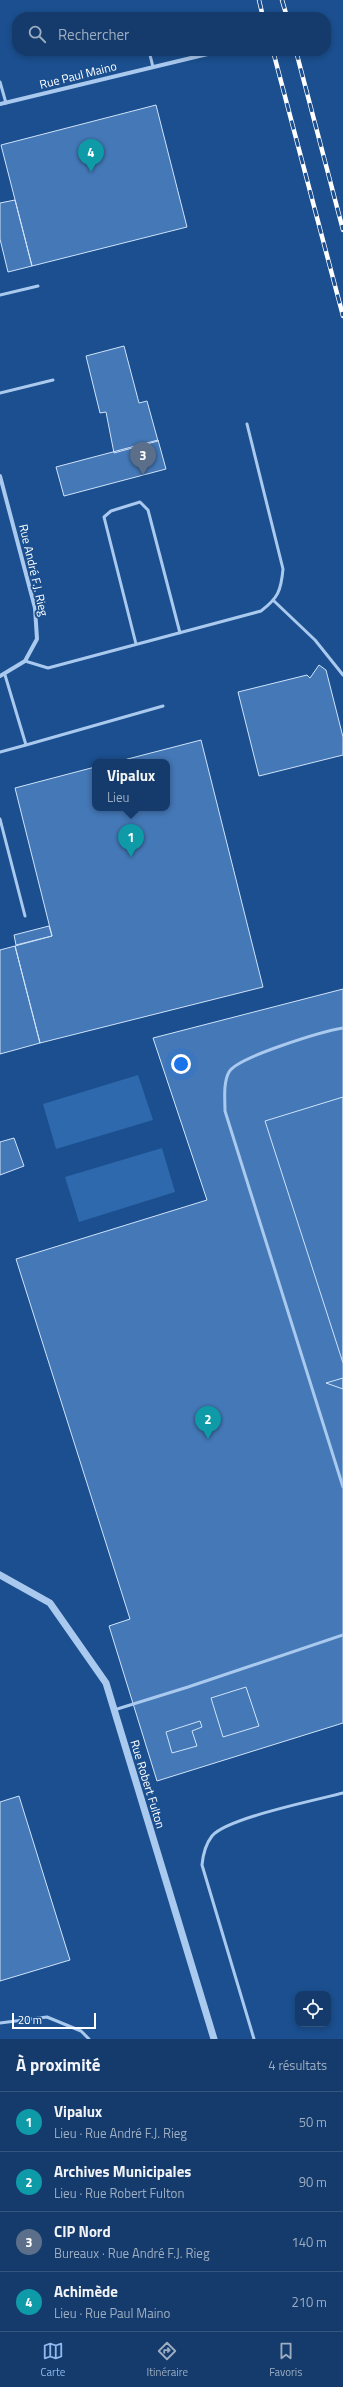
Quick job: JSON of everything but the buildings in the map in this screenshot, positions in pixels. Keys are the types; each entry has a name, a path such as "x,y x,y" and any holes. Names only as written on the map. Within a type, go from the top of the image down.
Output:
{"street":[{"name":"Rue Paul Maino","path":"0,104 199,56"},
{"name":"Rue André F.J. Rieg","path":"0,476 35,608 37,639 26,661 5,675 0,676"},
{"name":"Rue Robert Fulton","path":"0,1575 50,1603 106,1683 214,2039"}],"lane":[{"path":"150,56 153,67"},
{"path":"0,82 6,103"},
{"path":"0,296 38,286"},
{"path":"0,393 53,380"},
{"path":"26,661 48,668 261,611 274,601 282,586 283,569 247,424"},
{"path":"136,644 104,517 111,511 140,502 148,510 180,633"},
{"path":"274,601 315,640 343,675"},
{"path":"5,675 26,745"},
{"path":"0,752 163,706"},
{"path":"0,819 25,916"},
{"path":"343,1028 247,1058 230,1070 225,1087 227,1118 343,1487"},
{"path":"114,1710 343,1635"},
{"path":"254,2039 202,1865 204,1850 213,1835 231,1824 343,1793"},
{"path":"0,2024 47,2017 81,2031 89,2039"}],"shaded area":[{"path":"138,1075 153,1120 56,1149 43,1104"},
{"path":"162,1148 175,1192 79,1222 65,1177"}],"railway":[{"path":"259,0 262,12"},
{"path":"282,0 286,12"},
{"path":"274,56 343,316"},
{"path":"297,56 343,230"}],"place":[{"name":"Achimède","path":"91,172"},
{"name":"CIP Nord","path":"143,475"},
{"name":"Vipalux","path":"131,857"},
{"name":"Archives Municipales","path":"208,1439"}]}
